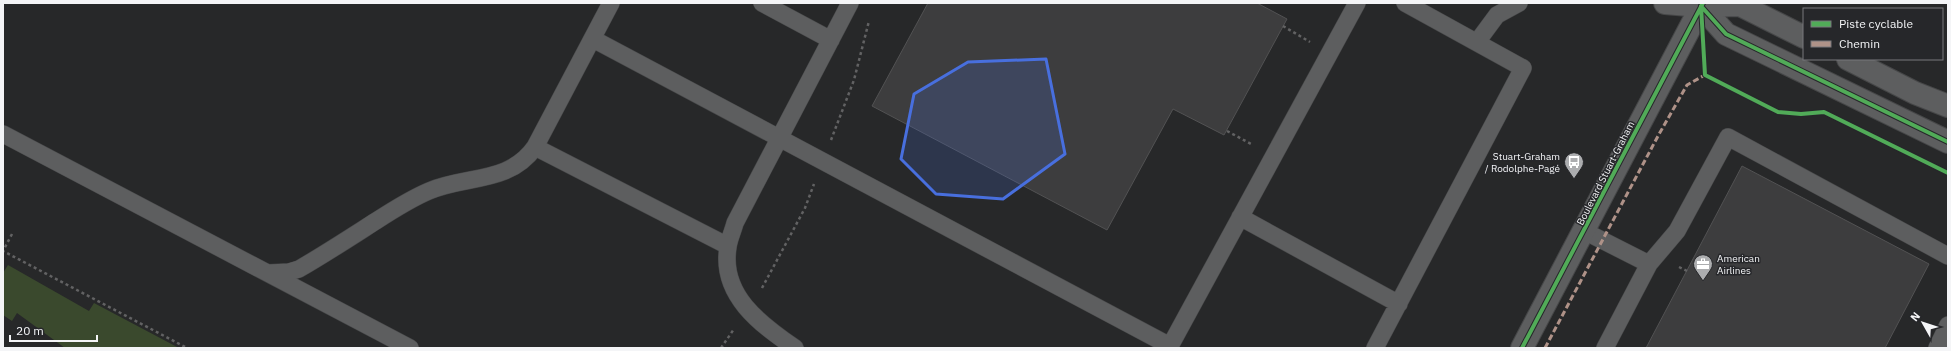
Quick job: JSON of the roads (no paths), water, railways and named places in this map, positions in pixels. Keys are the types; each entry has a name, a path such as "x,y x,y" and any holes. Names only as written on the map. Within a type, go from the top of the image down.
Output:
{"street":[{"path":"1665,3 1740,5 1803,36"},
{"path":"1702,4 1726,34 1948,142"},
{"name":"Boulevard Stuart-Graham","path":"1522,348 1702,4"},
{"path":"1850,60 1915,93 1948,106"}],"lane":[{"path":"267,273 284,273 298,269 409,200 430,191 507,171 528,158 611,3"},
{"path":"762,3 831,40"},
{"path":"796,348 751,314 738,299 728,276 728,246 735,223 850,3"},
{"path":"593,39 1170,347 1357,3"},
{"path":"1375,348 1523,68 1405,3"},
{"path":"1477,42 1488,25 1497,15 1519,3"},
{"path":"3,134 410,348"},
{"path":"1605,348 1649,264 1677,231 1728,137 1948,256"},
{"path":"535,147 728,246"},
{"path":"1240,217 1398,304"},
{"path":"1584,231 1649,264"},
{"path":"1937,348 1948,324"}],"place":[{"name":"Stuart-Graham / Rodolphe-Pagé","path":"1574,179"},
{"name":"American Airlines","path":"1703,281"}]}
